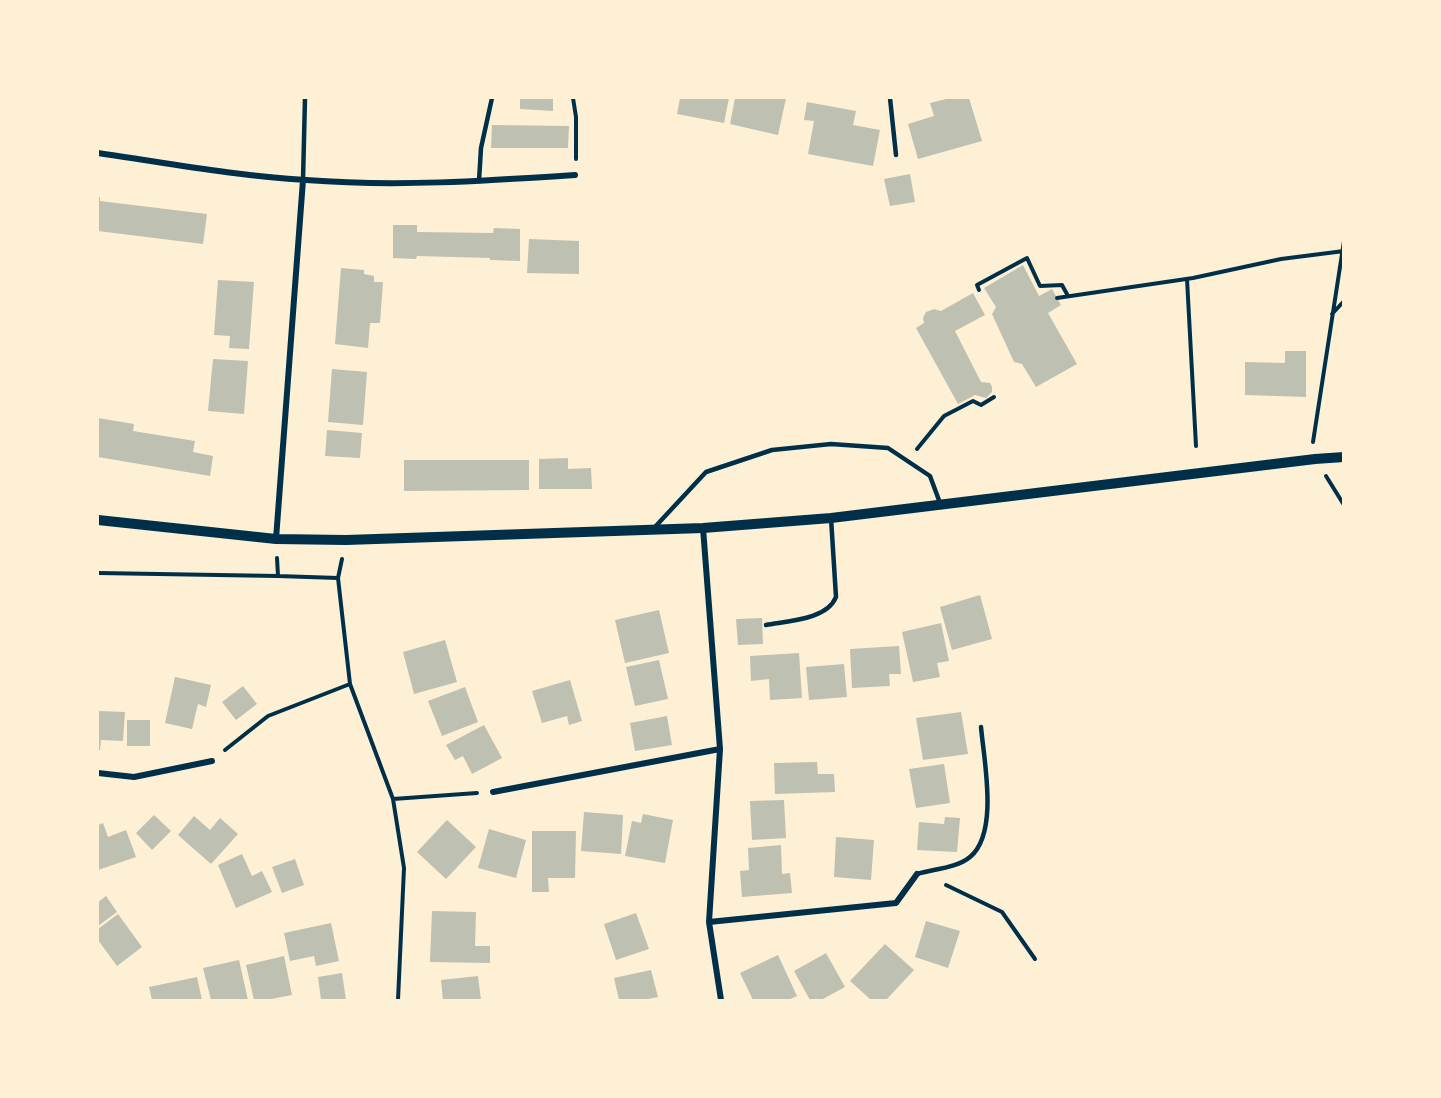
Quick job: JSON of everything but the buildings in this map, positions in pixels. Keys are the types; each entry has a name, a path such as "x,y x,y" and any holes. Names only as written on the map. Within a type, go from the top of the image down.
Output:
{"street":[{"path":"98,153 303,180 394,183 575,176"},
{"path":"276,539 303,180"},
{"path":"98,520 276,539 346,540 703,528 831,518 1344,457"},
{"path":"703,528 720,749 709,922 721,1000"},
{"path":"493,792 720,749"},
{"path":"98,773 134,777 212,760"},
{"path":"709,922 896,903 917,874"}],"lane":[{"path":"303,180 304,98"},
{"path":"479,181 481,148 492,98"},
{"path":"890,98 896,155"},
{"path":"652,530 706,472 772,450 831,444 888,448 930,476 941,505"},
{"path":"766,625 816,614 833,605 836,597 831,518"},
{"path":"917,874 961,863 971,856 981,842 987,824 981,727"}],"path":[{"path":"573,98 577,150 575,176"},
{"path":"1344,241 1313,440 1315,459 1344,505"},
{"path":"1057,298 1187,279 1281,259 1343,251"},
{"path":"979,290 977,285 1027,258 1040,286 1062,285 1068,296"},
{"path":"1187,279 1196,446"},
{"path":"1331,315 1344,301"},
{"path":"908,461 944,416 973,401 981,405 994,397"},
{"path":"276,539 278,576"},
{"path":"98,573 338,578 350,684 393,799 404,868 398,1000"},
{"path":"212,760 268,716 350,684"},
{"path":"393,799 493,792"},
{"path":"917,874 961,891 1002,912 1035,959"}]}
